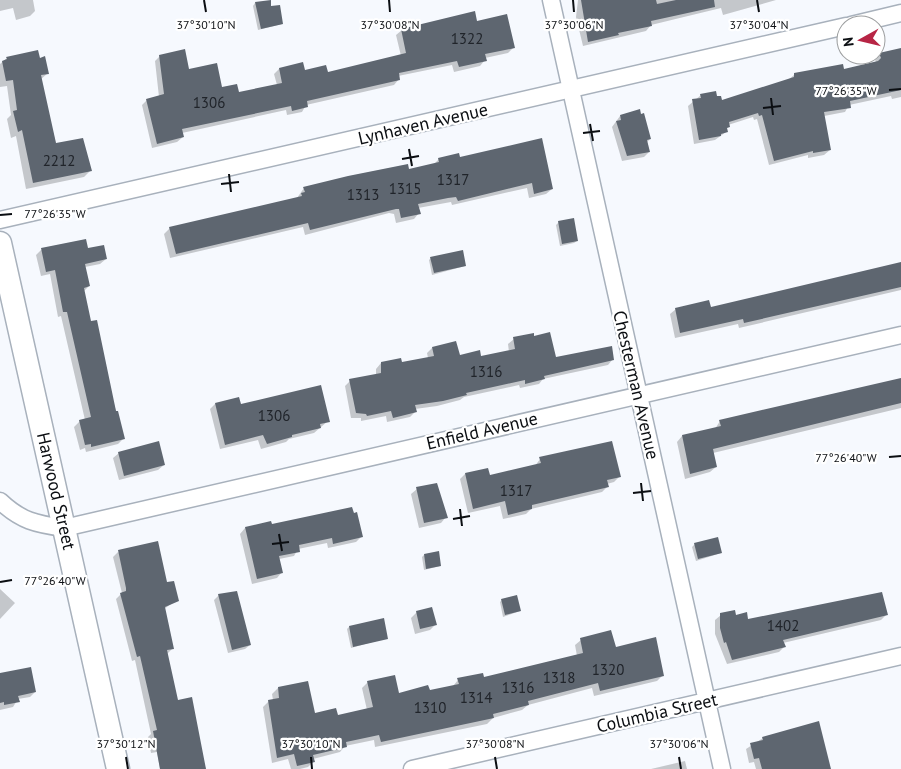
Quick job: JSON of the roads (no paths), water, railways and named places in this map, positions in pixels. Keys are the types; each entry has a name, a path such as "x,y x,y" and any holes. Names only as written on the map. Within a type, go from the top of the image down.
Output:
{"street":[{"name":"Chesterman Avenue","path":"551,0 722,769"},
{"path":"886,17 901,13"},
{"name":"Lynhaven Avenue","path":"0,220 836,28"},
{"name":"Harwood Street","path":"0,242 118,769"},
{"name":"Enfield Avenue","path":"64,528 901,335"},
{"path":"0,501 14,515 39,524 64,528"},
{"name":"Columbia Street","path":"412,769 901,656"}]}
